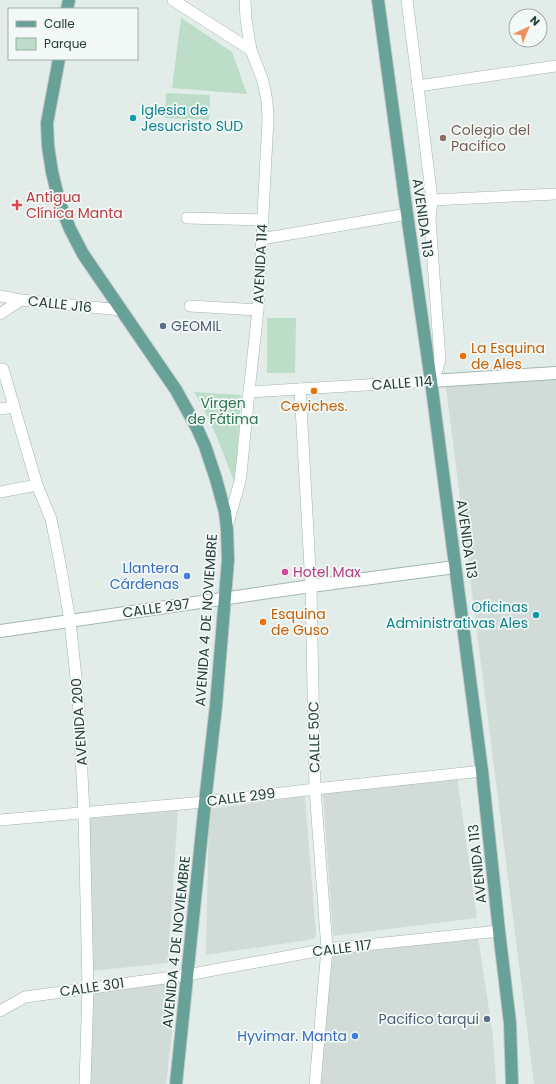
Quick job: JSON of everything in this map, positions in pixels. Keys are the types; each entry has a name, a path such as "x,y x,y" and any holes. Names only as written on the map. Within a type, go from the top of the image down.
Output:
{"main road":[{"name":"AVENIDA 113","path":"378,0 431,381 482,771 510,1023 512,1084"},
{"name":"AVENIDA 4 DE NOVIEMBRE","path":"59,60 47,123 48,146 59,201 70,229 83,254 176,390 197,428 205,446 216,479 225,512 227,529 228,560 216,706 176,1084"}],"street":[{"path":"173,0 251,50"},
{"name":"AVENIDA 114","path":"227,529 242,464 258,310 268,119 267,101 263,81 251,50 246,20 245,0"},
{"path":"407,0 432,200 430,219 440,360 431,381"},
{"path":"418,86 556,66"},
{"path":"432,200 556,194"},
{"path":"261,239 407,214"},
{"path":"187,218 263,220"},
{"name":"CALLE J16","path":"0,296 21,300 121,310"},
{"path":"0,314 21,300"},
{"path":"190,306 258,310"},
{"name":"AVENIDA 200","path":"3,369 37,485 51,519 70,621 78,696 84,813 88,988 86,1084"},
{"name":"CALLE 114","path":"249,392 556,373"},
{"name":"CALLE 50C","path":"300,390 311,586 315,789 327,949 315,1084"},
{"path":"0,409 14,407"},
{"path":"0,492 37,485"},
{"name":"CALLE 297","path":"0,631 311,586 455,567"},
{"name":"CALLE 299","path":"0,820 205,802 482,771"},
{"name":"CALLE 117","path":"187,975 327,949 499,931"},
{"name":"CALLE 301","path":"0,1010 25,997 187,975"}],"shaded area":[{"path":"556,380 556,1084 534,1084 446,387"},
{"path":"457,777 477,918 333,936 323,794"},
{"path":"305,796 316,934 314,939 206,955 209,809"},
{"path":"178,809 168,963 91,971 86,819"},
{"path":"478,936 493,1037 496,1084 321,1084 320,1071 333,954"},
{"path":"178,981 166,1084 90,1084 90,986"}],"green space":[{"path":"181,18 232,52 247,94 172,88"},
{"path":"166,93 210,95 209,120 165,118"},
{"path":"267,318 296,318 295,373 267,373"},
{"name":"Virgen de Fátima","path":"194,392 241,395 235,484 212,426"}],"place":[{"name":"Iglesia de Jesucristo SUD","path":"133,118"},
{"name":"Colegio del Pacifico","path":"443,138"},
{"name":"Antigua Clínica Manta","path":"17,205"},
{"name":"GEOMIL","path":"163,326"},
{"name":"La Esquina de Ales","path":"463,356"},
{"name":"Ceviches.","path":"314,391"},
{"name":"Hotel Max","path":"285,572"},
{"name":"Llantera Cárdenas","path":"187,576"},
{"name":"Oficinas Administrativas Ales","path":"536,615"},
{"name":"Esquina de Guso","path":"263,622"},
{"name":"Pacifico tarqui","path":"487,1019"},
{"name":"Hyvimar. Manta","path":"355,1036"}]}
